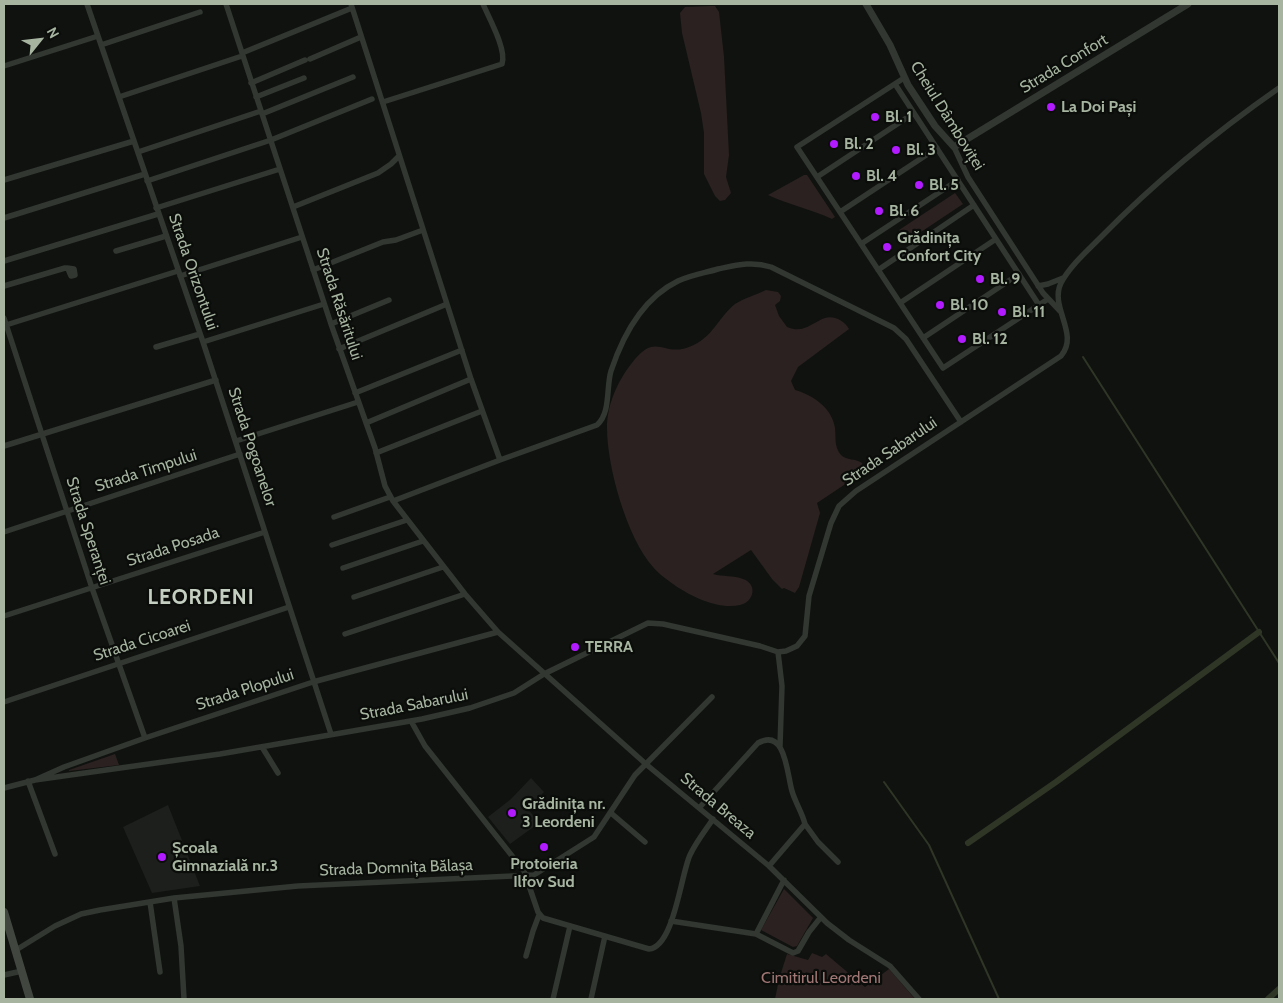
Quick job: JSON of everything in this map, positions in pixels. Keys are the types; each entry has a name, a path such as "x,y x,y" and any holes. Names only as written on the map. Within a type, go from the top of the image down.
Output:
{"main road":[{"path":"4,912 30,999"}],"street":[{"name":"Strada Orizontului","path":"86,4 216,380"},
{"name":"Strada Răsăritului","path":"226,4 324,304 391,499 465,594 498,632"},
{"path":"384,102 502,64 504,59 499,41 483,4"},
{"name":"Cheiul Dâmboviței","path":"866,4 886,37 904,78 929,117 954,147 965,172 1038,286 1061,312"},
{"name":"Strada Confort","path":"954,147 1188,4"},
{"path":"119,97 242,55 351,6 384,102 422,230 500,460"},
{"path":"101,45 200,12"},
{"path":"4,66 98,36"},
{"path":"251,83 361,37"},
{"path":"138,152 261,112 353,77"},
{"path":"256,97 304,78"},
{"path":"904,78 797,147 943,368 1048,299"},
{"path":"895,84 1039,305"},
{"path":"1043,293 1058,290 1065,277 1103,235 1151,189 1205,144 1279,88"},
{"path":"147,181 271,140 372,98"},
{"path":"817,177 914,113"},
{"path":"4,180 134,141"},
{"path":"840,212 937,148"},
{"path":"293,207 378,173 399,156"},
{"path":"4,262 280,169"},
{"path":"4,218 145,174"},
{"path":"861,244 958,180"},
{"path":"878,270 973,204 980,196"},
{"path":"313,270 383,242 396,240 422,230"},
{"path":"116,251 166,236"},
{"path":"5,321 179,274 302,236"},
{"path":"900,303 996,239"},
{"path":"334,516 391,499 597,425 604,414 610,377 620,348 634,322 648,304 670,286 684,278 747,263 771,267 894,328 906,339 961,422"},
{"path":"4,286 67,268"},
{"path":"923,338 1019,274"},
{"path":"1038,286 1052,283 1065,277"},
{"name":"Strada Sabarului","path":"35,780 262,747 411,721 462,710 499,700 520,690 544,674 648,623 664,624 760,646 778,652 794,648 805,636 809,596 831,523 840,506 856,491 1061,356 1065,350 1067,331 1061,312 1058,290"},
{"path":"331,324 389,300"},
{"path":"203,342 324,304"},
{"path":"339,349 447,304"},
{"name":"Strada Speranței","path":"5,321 6,333 144,738"},
{"path":"156,347 200,334"},
{"path":"355,393 462,350"},
{"path":"366,423 471,379"},
{"name":"Strada Pogoanelor","path":"4,446 216,380 331,734"},
{"path":"236,442 358,402"},
{"path":"376,453 482,411"},
{"name":"Strada Timpului","path":"4,532 240,454"},
{"path":"332,545 407,520"},
{"name":"Strada Posada","path":"4,616 265,532"},
{"path":"342,568 423,540"},
{"path":"354,597 444,566"},
{"path":"345,634 465,594"},
{"name":"Strada Cicoarei","path":"4,702 289,607"},
{"name":"Strada Breaza","path":"498,632 647,765 769,866 821,917 849,940 890,966 919,999"},
{"name":"Strada Plopului","path":"4,788 35,780 64,767 144,738 313,682 498,632"},
{"path":"778,652 782,686 780,746 784,754 792,790 805,824 818,842 838,862"},
{"name":"Strada Domnița Bălașa","path":"16,950 55,926 74,917 100,910 174,898 315,885 527,876 539,873 589,841 598,832 633,778 712,697"},
{"path":"411,721 425,746 527,876 539,914 544,918 652,949 660,944 671,921 689,857 713,819"},
{"path":"700,808 758,743 770,740 780,746"},
{"path":"262,747 278,773"},
{"path":"64,767 66,776"},
{"path":"28,781 55,854"},
{"path":"611,813 645,842"},
{"path":"769,866 805,824"},
{"path":"756,934 784,880"},
{"path":"174,898 181,946 184,999"},
{"path":"150,902 160,972"},
{"path":"526,956 539,914"},
{"path":"671,921 756,934 787,951 795,953 821,917"},
{"path":"553,999 570,926"},
{"path":"591,999 605,936"},
{"path":"4,975 22,971"}],"shaded area":[{"name":"Grădinița nr. 3 Leordeni","path":"531,778 544,792 528,809 539,823 510,844 488,817 511,799"},
{"name":"Școala Gimnazială nr.3","path":"168,805 200,886 152,893 123,827"}],"green space":[{"path":"715,6 719,12 724,57 729,155 726,177 731,193 725,200 720,201 715,196 704,174 704,133 682,33 680,13 685,7"},
{"path":"807,175 835,217 832,219 768,195"},
{"path":"955,193 963,204 906,242 899,230"},
{"path":"766,290 778,292 781,296 780,301 775,305 779,316 787,327 803,329 825,318 832,317 842,321 849,329 798,367 791,381 795,390 815,399 826,409 833,421 836,446 839,452 846,458 862,463 864,470 817,503 820,513 799,587 795,593 784,588 782,589 772,579 751,550 713,574 743,579 751,585 751,597 745,603 723,606 696,597 668,580 653,567 635,539 620,501 611,462 607,428 609,409 619,383 629,366 643,351 655,346 673,349 689,347 704,339 735,304"},
{"path":"115,754 119,765 69,771 69,770"},
{"path":"784,889 813,918 797,946 793,947 761,930"},
{"name":"Cimitirul Leordeni","path":"812,953 822,957 826,954 865,987 889,969 915,999 775,999 787,954 808,960"}],"waterway":[{"path":"1083,357 1279,663"},
{"path":"968,843 1056,782 1259,632"},
{"path":"884,782 929,845 999,999"},
{"path":"1268,999 1279,989"}],"place":[{"name":"La Doi Pași","path":"1051,107"},
{"name":"Bl. 1","path":"875,117"},
{"name":"Bl. 2","path":"834,144"},
{"name":"Bl. 3","path":"896,150"},
{"name":"Bl. 4","path":"856,176"},
{"name":"Bl. 5","path":"919,185"},
{"name":"Bl. 6","path":"879,211"},
{"name":"Grădinița Confort City","path":"887,247"},
{"name":"Bl. 9","path":"980,279"},
{"name":"Bl. 10","path":"940,305"},
{"name":"Bl. 11","path":"1002,312"},
{"name":"Bl. 12","path":"962,339"},
{"name":"TERRA","path":"575,647"},
{"name":"Grădinița nr. 3 Leordeni","path":"512,813"},
{"name":"Protoieria Ilfov Sud","path":"544,847"},
{"name":"Școala Gimnazială nr.3","path":"162,857"}],"district":[{"name":"LEORDENI","path":"201,598"}]}
